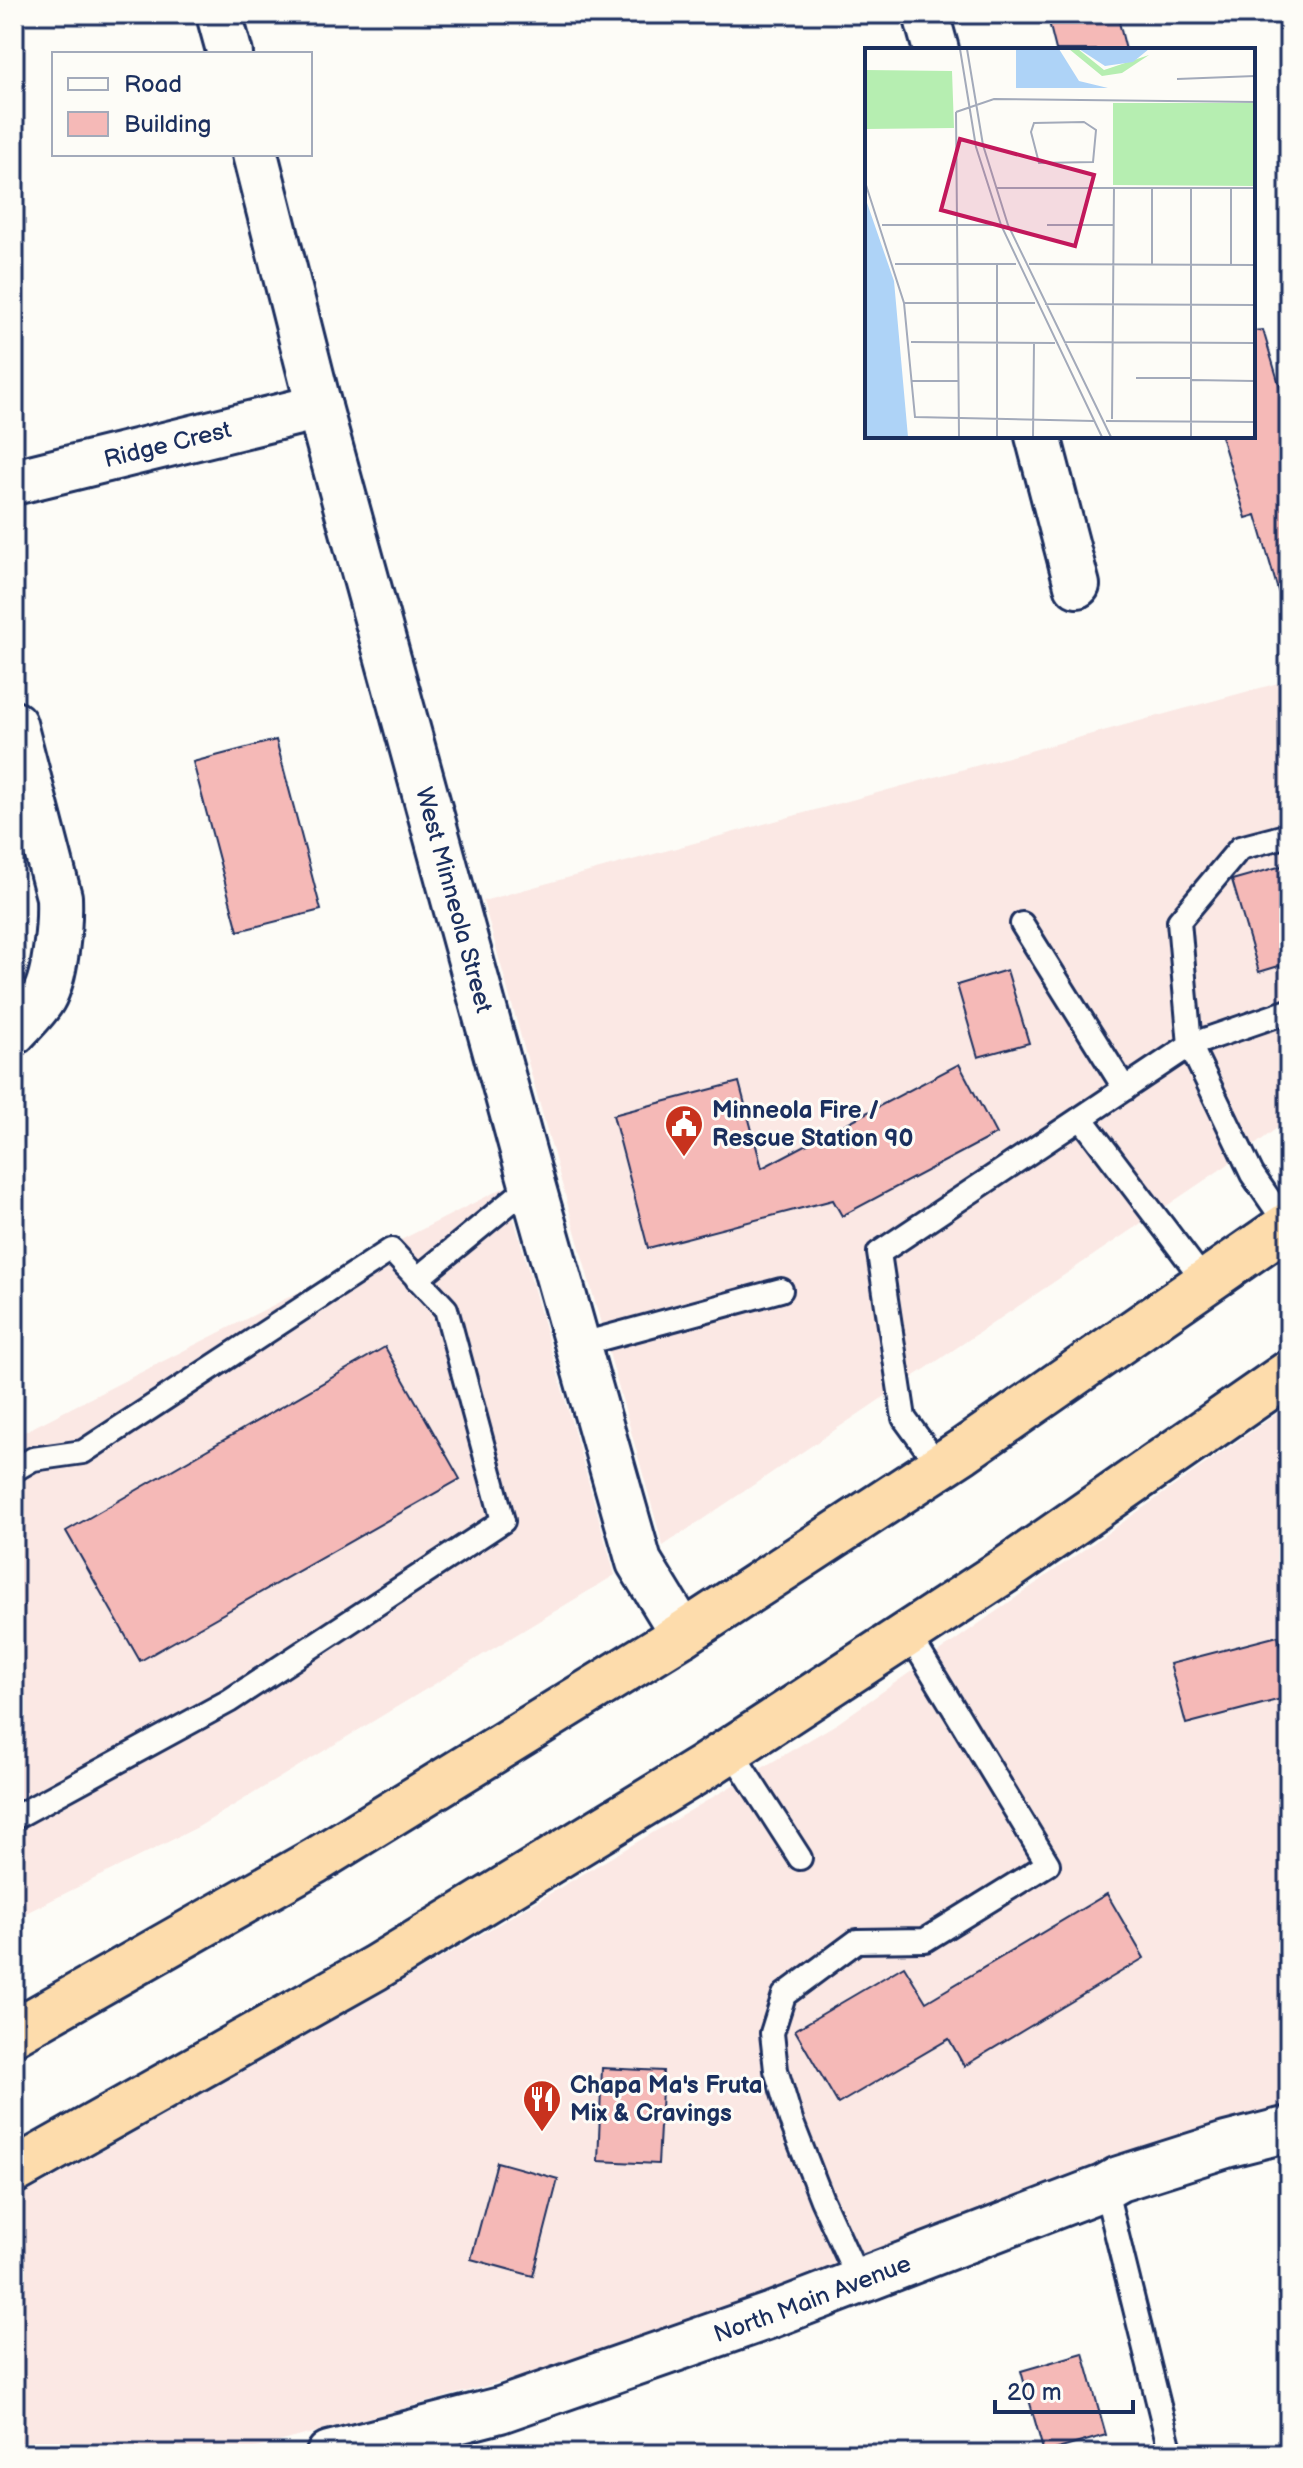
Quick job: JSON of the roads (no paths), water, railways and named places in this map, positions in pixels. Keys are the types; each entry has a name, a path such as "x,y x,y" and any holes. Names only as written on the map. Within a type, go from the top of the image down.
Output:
{"highway":[{"path":"14,2032 315,1861 683,1634 939,1466 1288,1225"},
{"path":"14,2171 375,1968 730,1749 1007,1569 1289,1373"}],"street":[{"path":"219,14 229,52"},
{"path":"926,14 935,48"},
{"name":"West Minneola Street","path":"256,156 319,407 639,1562 683,1634"},
{"name":"Ridge Crest","path":"14,482 319,407"},
{"path":"1039,438 1077,585"},
{"path":"14,724 59,897 60,923 44,997 14,1032"},
{"name":"North Main Avenue","path":"329,2454 500,2410 772,2315 1119,2179 1226,2145 1289,2129"}],"lane":[{"path":"1288,1225 1252,1174 1190,1045 1179,921 1240,848 1289,835"},
{"path":"1022,924 1125,1089"},
{"path":"939,1466 904,1418 879,1253 1190,1045 1289,1011"},
{"path":"1081,1118 1206,1283"},
{"path":"417,1279 532,1184"},
{"path":"14,1470 33,1459 83,1452 391,1250 446,1309 503,1521 229,1701 14,1818"},
{"path":"578,1345 781,1290"},
{"path":"859,2281 822,2200 792,2123 776,2070 772,2033 784,1995 857,1941 925,1940 1048,1864 908,1633"},
{"path":"730,1749 800,1858"},
{"path":"1105,2187 1171,2454"}],"place":[{"name":"Minneola Fire / Rescue Station 90","path":"684,1158"},
{"name":"Chapa Ma's Fruta Mix & Cravings","path":"542,2133"}]}
